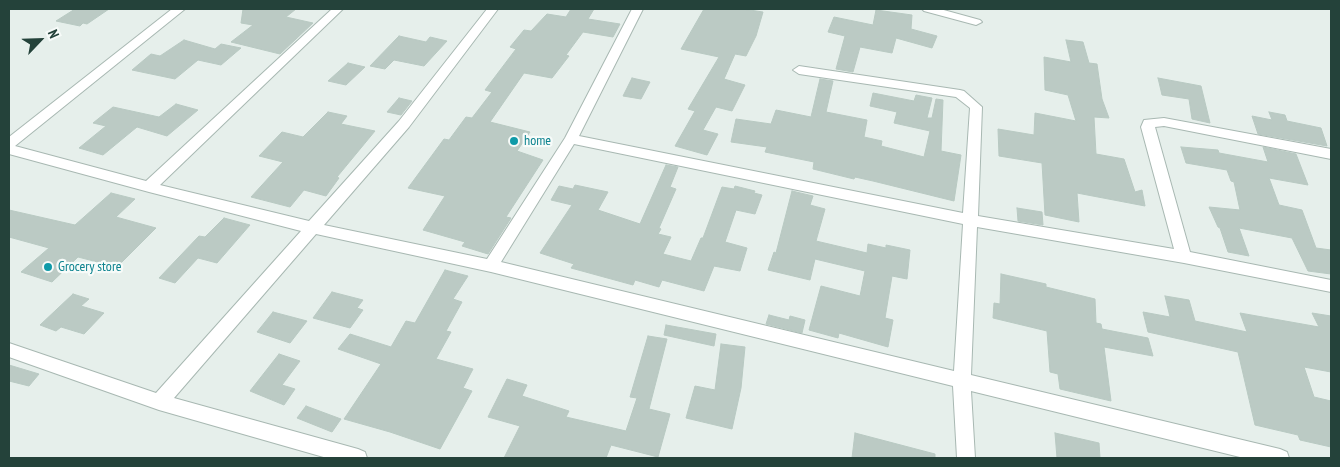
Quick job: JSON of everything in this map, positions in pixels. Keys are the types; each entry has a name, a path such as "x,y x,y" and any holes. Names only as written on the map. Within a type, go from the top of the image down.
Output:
{"street":[{"path":"9,144 179,9"},
{"path":"149,187 338,9"},
{"path":"159,402 404,124 493,9"},
{"path":"491,266 571,139 637,9"},
{"path":"928,9 976,22"},
{"path":"799,70 960,94 971,101 976,107 962,382 966,458"},
{"path":"1184,257 1148,127 1149,123 1164,122 1331,154"},
{"path":"571,139 969,220 1184,257 1331,286"},
{"path":"9,149 149,187 313,228 491,266 1280,458"},
{"path":"9,350 159,402 358,458"}],"building":[{"path":"75,9 109,9 87,24 83,23 80,26 56,21"},
{"path":"243,9 296,9 286,17 313,23 280,54 231,42 253,25 241,23"},
{"path":"571,9 594,9 588,19 620,24 613,37 583,32 566,55 569,56 552,78 524,73 490,122 530,132 517,151 543,160 506,217 511,218 488,254 462,246 465,242 423,230 445,196 408,188 444,139 449,140 466,117 472,118 492,92 485,90 516,49 510,47 524,30 531,31 547,14 566,17"},
{"path":"704,9 743,9 763,12 756,36 746,56 735,54 724,79 745,85 732,111 716,107 703,130 718,134 707,155 675,146 695,111 688,109 719,57 681,49"},
{"path":"876,10 912,15 911,29 937,36 932,48 896,38 892,53 860,47 853,72 836,69 845,36 828,32 834,17 873,25"},
{"path":"399,36 426,42 430,37 447,41 424,66 394,60 385,69 370,66"},
{"path":"184,40 215,49 221,44 241,48 221,65 198,60 175,79 132,70 151,54 160,56"},
{"path":"1066,40 1083,42 1089,63 1097,64 1102,99 1109,118 1094,117 1096,154 1124,159 1135,192 1142,190 1145,206 1077,193 1079,222 1045,215 1042,163 999,156 998,129 1034,135 1035,113 1076,121 1068,95 1045,90 1044,57 1071,62"},
{"path":"348,63 365,67 346,85 328,81"},
{"path":"632,78 650,82 641,99 623,96"},
{"path":"1158,78 1201,86 1210,123 1192,119 1189,99 1162,95"},
{"path":"820,79 833,81 826,112 867,120 864,137 882,141 881,146 924,157 930,131 894,123 897,112 870,106 873,93 914,101 916,95 932,98 927,118 932,118 936,99 943,100 941,151 961,155 954,201 873,181 855,177 854,179 813,169 814,162 765,152 767,147 731,142 736,119 771,124 776,110 811,117"},
{"path":"399,98 412,101 401,115 387,112"},
{"path":"176,104 198,110 167,136 137,127 103,155 79,148 106,126 93,123 113,107 159,117"},
{"path":"328,112 347,116 341,124 375,131 337,177 339,178 326,196 304,190 290,207 251,197 283,162 259,156 282,132 303,137"},
{"path":"1269,112 1285,115 1287,121 1321,128 1327,146 1258,134 1252,116 1272,120"},
{"path":"1181,147 1218,150 1219,153 1268,162 1263,147 1296,154 1308,185 1269,178 1279,205 1302,210 1316,248 1331,250 1331,274 1308,271 1292,238 1239,228 1249,256 1228,252 1220,228 1209,207 1240,210 1234,182 1231,181 1227,170 1186,163"},
{"path":"666,165 678,167 670,187 676,189 659,228 661,229 658,234 671,237 663,254 691,261 701,238 703,238 722,187 734,189 735,186 755,191 754,193 762,195 755,214 736,210 725,242 747,248 740,271 714,266 704,291 662,280 659,287 635,280 633,285 571,268 574,264 540,253 572,205 551,200 559,186 573,189 575,185 608,192 598,210 640,224"},
{"path":"792,191 813,196 810,205 825,209 816,241 867,253 868,244 886,248 886,245 910,250 907,279 892,276 885,318 893,320 888,347 839,333 838,338 809,330 821,286 860,296 865,271 815,259 810,280 768,270 774,252 776,253"},
{"path":"111,193 135,199 116,217 156,228 117,267 78,257 52,282 21,272 49,248 9,237 9,210 75,225"},
{"path":"1017,208 1042,212 1043,225 1018,221"},
{"path":"224,218 250,225 217,263 198,258 175,283 159,278 199,236 205,237"},
{"path":"445,270 468,276 453,299 462,302 446,331 451,332 436,359 473,369 463,388 472,391 440,449 344,419 381,364 338,349 350,334 391,347 406,321 415,323"},
{"path":"1001,274 1046,284 1046,287 1095,299 1096,323 1101,324 1102,329 1148,338 1153,356 1104,347 1111,401 1060,389 1058,374 1050,372 1047,331 993,318 994,303 1000,304"},
{"path":"332,292 363,300 357,308 363,310 350,328 313,318"},
{"path":"73,294 89,299 81,306 104,313 84,334 61,327 56,331 40,325"},
{"path":"1165,296 1189,300 1195,321 1247,332 1240,313 1319,327 1312,313 1331,316 1331,372 1304,367 1314,397 1331,401 1331,447 1300,440 1298,435 1255,425 1238,352 1148,332 1143,312 1170,317"},
{"path":"273,312 307,321 290,343 257,332"},
{"path":"769,315 789,320 790,316 805,320 802,333 766,324"},
{"path":"666,325 716,334 714,346 664,335"},
{"path":"648,336 667,339 649,409 670,414 658,457 611,445 606,458 504,458 520,426 488,417 507,379 527,385 522,396 569,411 566,417 626,431 637,398 630,397"},
{"path":"721,344 745,347 741,388 732,429 686,418 695,386 715,390"},
{"path":"279,354 300,361 282,385 295,389 284,405 250,391"},
{"path":"9,365 39,374 29,386 9,381"},
{"path":"306,406 341,419 332,432 297,418"},
{"path":"855,433 935,454 935,458 852,458"},
{"path":"1055,433 1099,443 1100,458 1057,458"}],"place":[{"name":"home","path":"514,141"},
{"name":"Grocery store","path":"48,267"}]}
